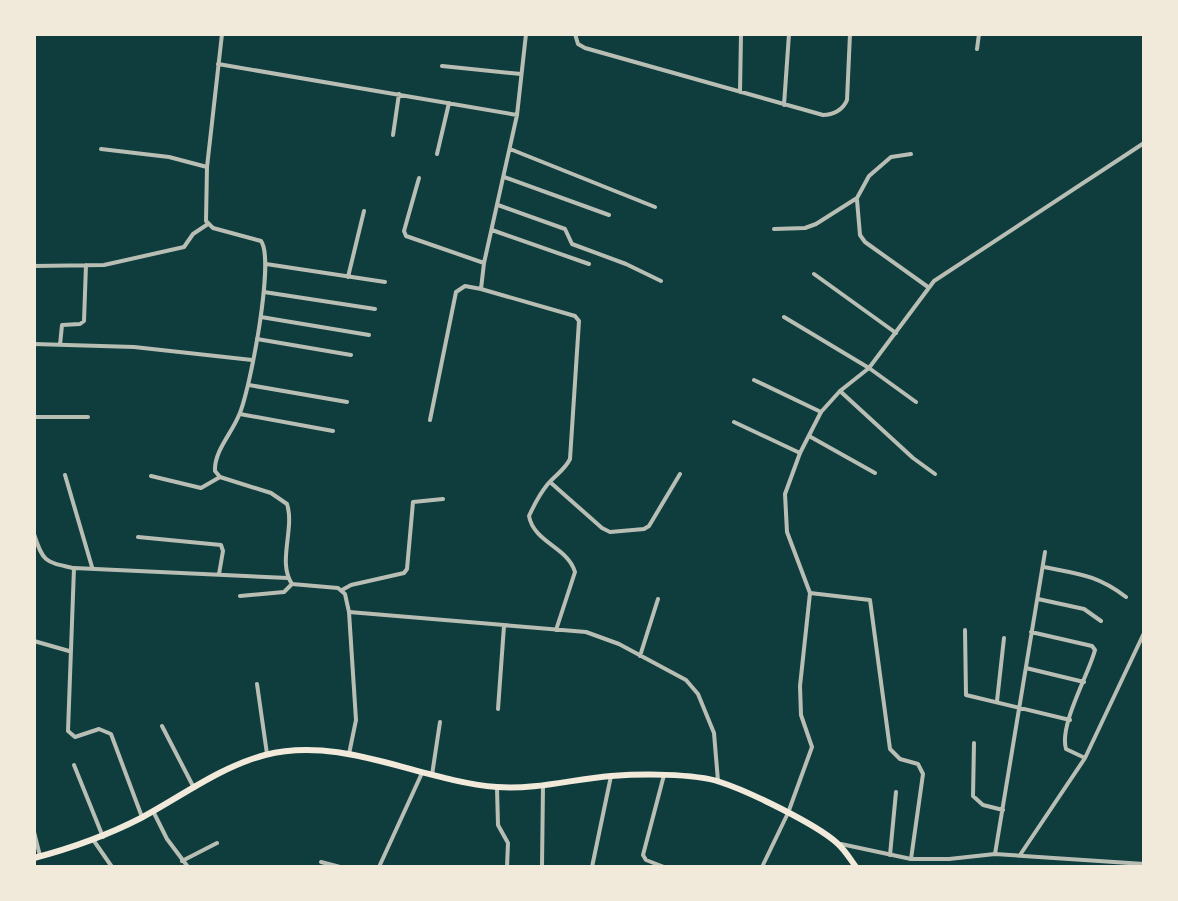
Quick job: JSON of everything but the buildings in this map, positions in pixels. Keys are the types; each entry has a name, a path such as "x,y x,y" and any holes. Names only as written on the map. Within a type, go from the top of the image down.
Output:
{"main road":[{"path":"37,857 103,837 231,767 267,754 316,750 349,754 422,773 497,787 543,786 611,776 664,775 718,781 788,813 837,843 856,867"}],"street":[{"path":"222,34 205,209 208,224 216,230 258,238 265,245 266,264 261,317 249,385 240,414 216,459 215,471 220,477 271,493 287,504 286,569 292,584 342,590 351,585 404,573 407,569 413,502 418,499 443,499"},
{"path":"481,289 517,115 526,34"},
{"path":"575,34 578,44 585,48 823,115 834,113 845,105 850,34"},
{"path":"740,92 741,34"},
{"path":"784,105 789,34"},
{"path":"977,49 979,34"},
{"path":"218,64 517,115"},
{"path":"442,66 521,74"},
{"path":"393,135 399,94"},
{"path":"437,154 449,103"},
{"path":"762,867 788,813 812,747 801,715 800,686 810,593 787,532 784,503 800,453 821,412 840,391 869,368 928,287 1144,143"},
{"path":"101,149 169,157 207,167"},
{"path":"510,149 655,207"},
{"path":"774,229 805,228 857,198 869,176 891,157 911,154"},
{"path":"504,177 609,215"},
{"path":"419,178 404,231 406,236 484,263"},
{"path":"857,198 860,235 865,242 928,287"},
{"path":"497,204 565,229 572,244 661,281"},
{"path":"348,277 364,211"},
{"path":"34,266 104,265 184,247 193,234 208,224"},
{"path":"492,230 589,264"},
{"path":"266,264 385,282"},
{"path":"60,345 62,325 84,321 86,265"},
{"path":"814,274 896,333"},
{"path":"430,420 456,292 465,286 575,316 579,321 570,459 565,470 550,482 537,499 529,516 534,531 573,565 575,572 556,630"},
{"path":"264,292 375,309"},
{"path":"261,317 369,335"},
{"path":"784,317 869,368 916,402"},
{"path":"257,339 351,355"},
{"path":"34,344 134,347 252,360"},
{"path":"754,380 821,412"},
{"path":"249,385 347,402"},
{"path":"840,391 913,458 935,474"},
{"path":"240,414 333,431"},
{"path":"34,417 88,417"},
{"path":"734,422 800,453"},
{"path":"809,436 875,473"},
{"path":"550,482 610,532 644,529 655,520 680,474"},
{"path":"65,475 92,567"},
{"path":"151,476 201,488 220,477"},
{"path":"34,534 41,556 48,562 74,568 288,578"},
{"path":"138,537 221,545 223,551 219,574"},
{"path":"995,854 1045,552"},
{"path":"1044,567 1101,579 1126,597"},
{"path":"74,568 68,731 75,737 99,729 111,734 142,817"},
{"path":"240,596 284,592 292,584"},
{"path":"342,590 349,612 356,720 349,754"},
{"path":"810,593 870,600 890,749 900,759 918,764 923,774 911,859"},
{"path":"640,656 658,599"},
{"path":"1038,599 1084,609 1101,621"},
{"path":"349,612 586,632 619,644 686,680 698,694 714,733 718,781"},
{"path":"498,709 504,626"},
{"path":"965,630 964,691 970,697 1070,720"},
{"path":"1031,632 1094,648 1095,653 1070,720 1065,747 1085,758"},
{"path":"1020,855 1085,758 1144,633"},
{"path":"997,701 1004,638"},
{"path":"34,641 69,651"},
{"path":"1026,668 1084,682"},
{"path":"257,684 267,754"},
{"path":"432,775 440,722"},
{"path":"162,726 194,788"},
{"path":"974,743 973,796 983,805 1003,810"},
{"path":"74,765 103,837"},
{"path":"379,867 422,773"},
{"path":"664,775 643,855 646,860 664,867"},
{"path":"592,867 611,776"},
{"path":"542,866 543,786"},
{"path":"497,787 498,825 508,843 507,867"},
{"path":"890,855 896,792"},
{"path":"153,811 188,867"},
{"path":"34,832 37,857"},
{"path":"94,841 112,867"},
{"path":"182,861 217,843"},
{"path":"837,843 911,859 995,854 1144,864"},
{"path":"321,862 340,867"}]}
